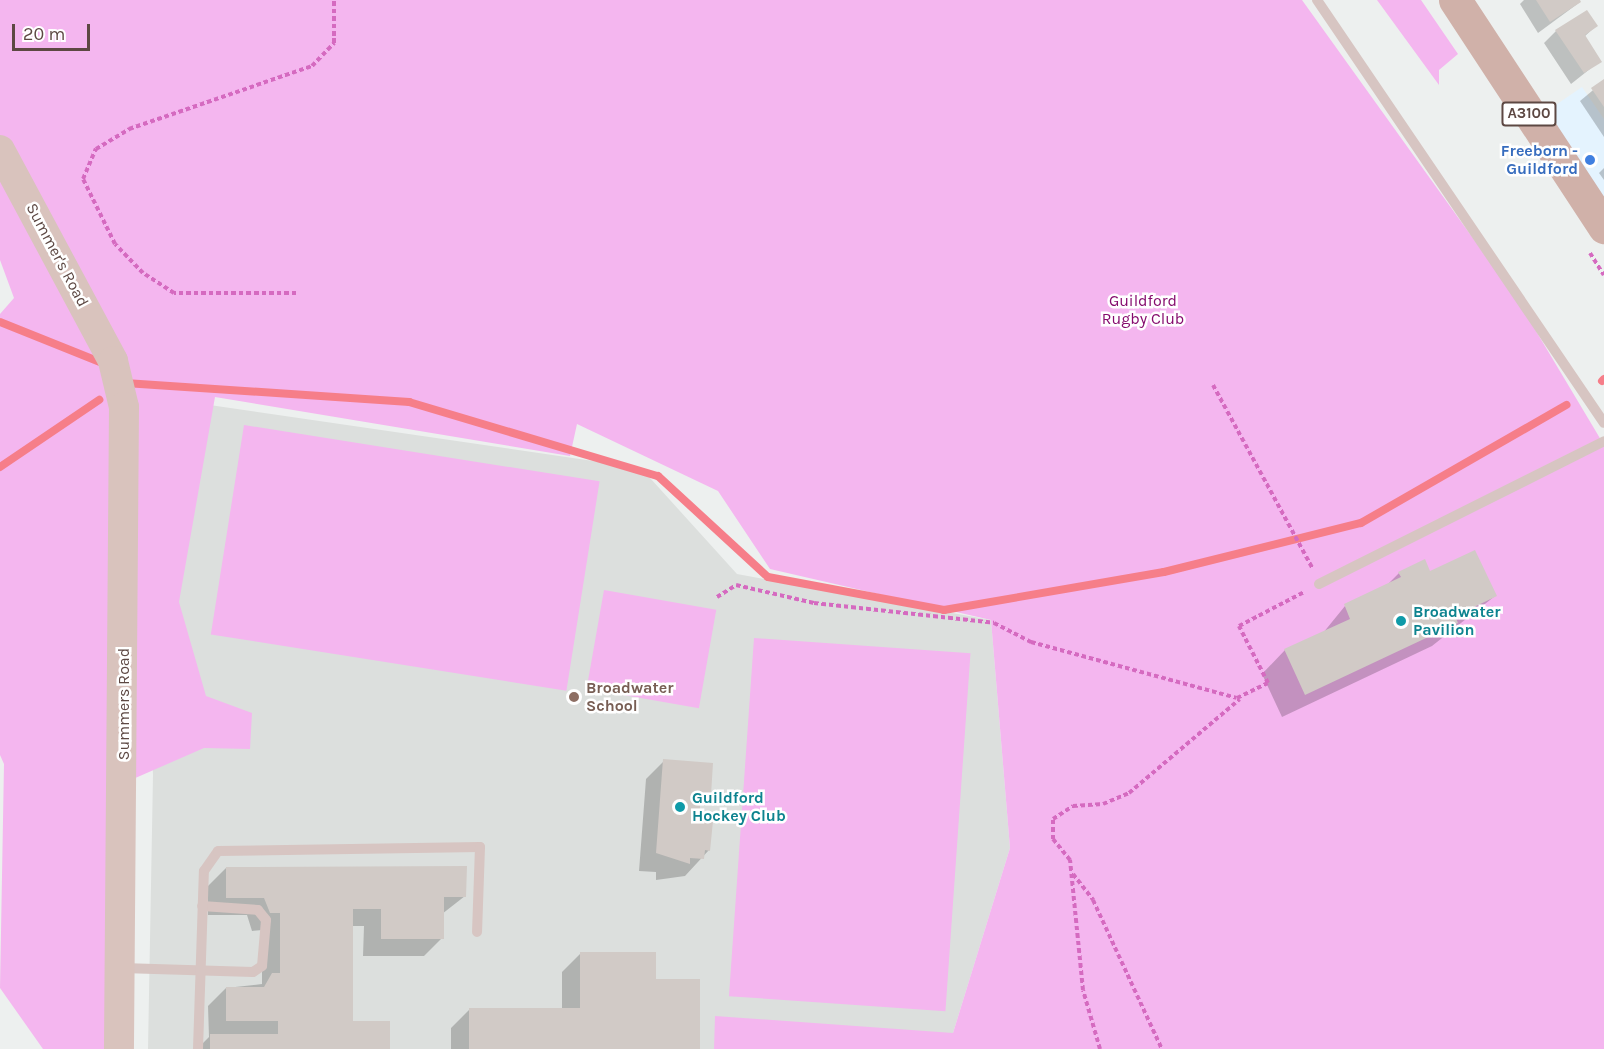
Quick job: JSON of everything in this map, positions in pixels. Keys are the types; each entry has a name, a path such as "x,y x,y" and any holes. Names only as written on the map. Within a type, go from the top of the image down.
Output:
{"main road":[{"name":"A3100","path":"1455,0 1604,227"}],"street":[{"name":"Summer's Road","path":"0,150 116,372"},
{"name":"Summers Road","path":"116,372 124,407 124,775 119,1049"}],"lane":[{"path":"1317,0 1604,423"},
{"path":"1319,584 1604,441"},
{"path":"198,1049 204,871 218,851 480,847 477,932"},
{"path":"119,968 253,972 266,958 266,920 258,910 202,906"}],"path":[{"path":"296,293 174,293 143,273 115,244 83,179 96,149 129,129 312,66 333,43 334,0"},
{"path":"1213,385 1306,552"},
{"path":"717,597 736,585 814,603 994,623 1031,642 1237,698 1268,683 1239,626 1319,584"},
{"path":"1162,1049 1093,900 1071,872 1053,839 1053,819 1073,806 1103,804 1129,793 1245,694"},
{"path":"1071,872 1083,990 1100,1049"}],"shaded area":[{"name":"Freeborn - Guildford","path":"1582,87 1604,119 1604,202 1544,113"},
{"name":"Broadwater School","path":"141,395 641,468 737,574 991,620 1010,848 953,1033 955,1049 148,1049 153,775"}],"green space":[{"name":"Guildford Rugby Club","path":"0,0 1302,0 1518,301 1604,445 1604,1049 714,1049 715,1016 953,1033 1010,848 991,620 770,569 718,491 577,424 570,456 215,397 179,602 206,696 252,713 250,749 204,748 117,786 111,1049 43,1049 0,988 4,764 0,755 0,314 14,298 0,260"},
{"path":"1377,0 1421,0 1458,54 1439,70 1439,85"},
{"path":"244,425 600,481 566,691 211,634"},
{"path":"604,590 716,610 699,708 587,688"},
{"path":"754,638 970,653 945,1011 729,996"}],"building":[{"path":"1536,0 1580,0 1581,2 1550,22"},
{"path":"1587,10 1598,26 1585,35 1602,62 1584,73 1555,30"},
{"path":"1604,79 1604,107 1591,88"},
{"name":"Broadwater Pavilion","path":"1475,550 1497,596 1455,616 1458,623 1305,695 1284,649 1350,619 1344,604 1401,577 1398,572 1425,559 1430,571"},
{"name":"Guildford Hockey Club","path":"663,759 713,763 711,795 701,794 699,820 713,821 710,851 705,850 704,859 690,858 690,864 656,853"},
{"path":"467,866 466,897 444,897 444,939 381,939 381,909 353,909 353,1021 390,1021 390,1049 210,1049 210,1034 278,1034 278,1021 226,1021 226,987 264,987 272,973 280,973 280,913 270,913 264,898 226,898 226,867"},
{"path":"580,952 656,952 656,979 700,979 700,1049 469,1049 469,1008 580,1008"}],"waterway":[{"path":"0,322 105,364"},
{"path":"125,383 409,402 658,476 768,577 944,610 1164,572 1361,523 1566,405"},
{"path":"0,467 99,400"}],"place":[{"name":"Freeborn - Guildford","path":"1590,160"},
{"name":"Broadwater Pavilion","path":"1401,621"},
{"name":"Broadwater School","path":"574,697"},
{"name":"Guildford Hockey Club","path":"680,807"}]}
